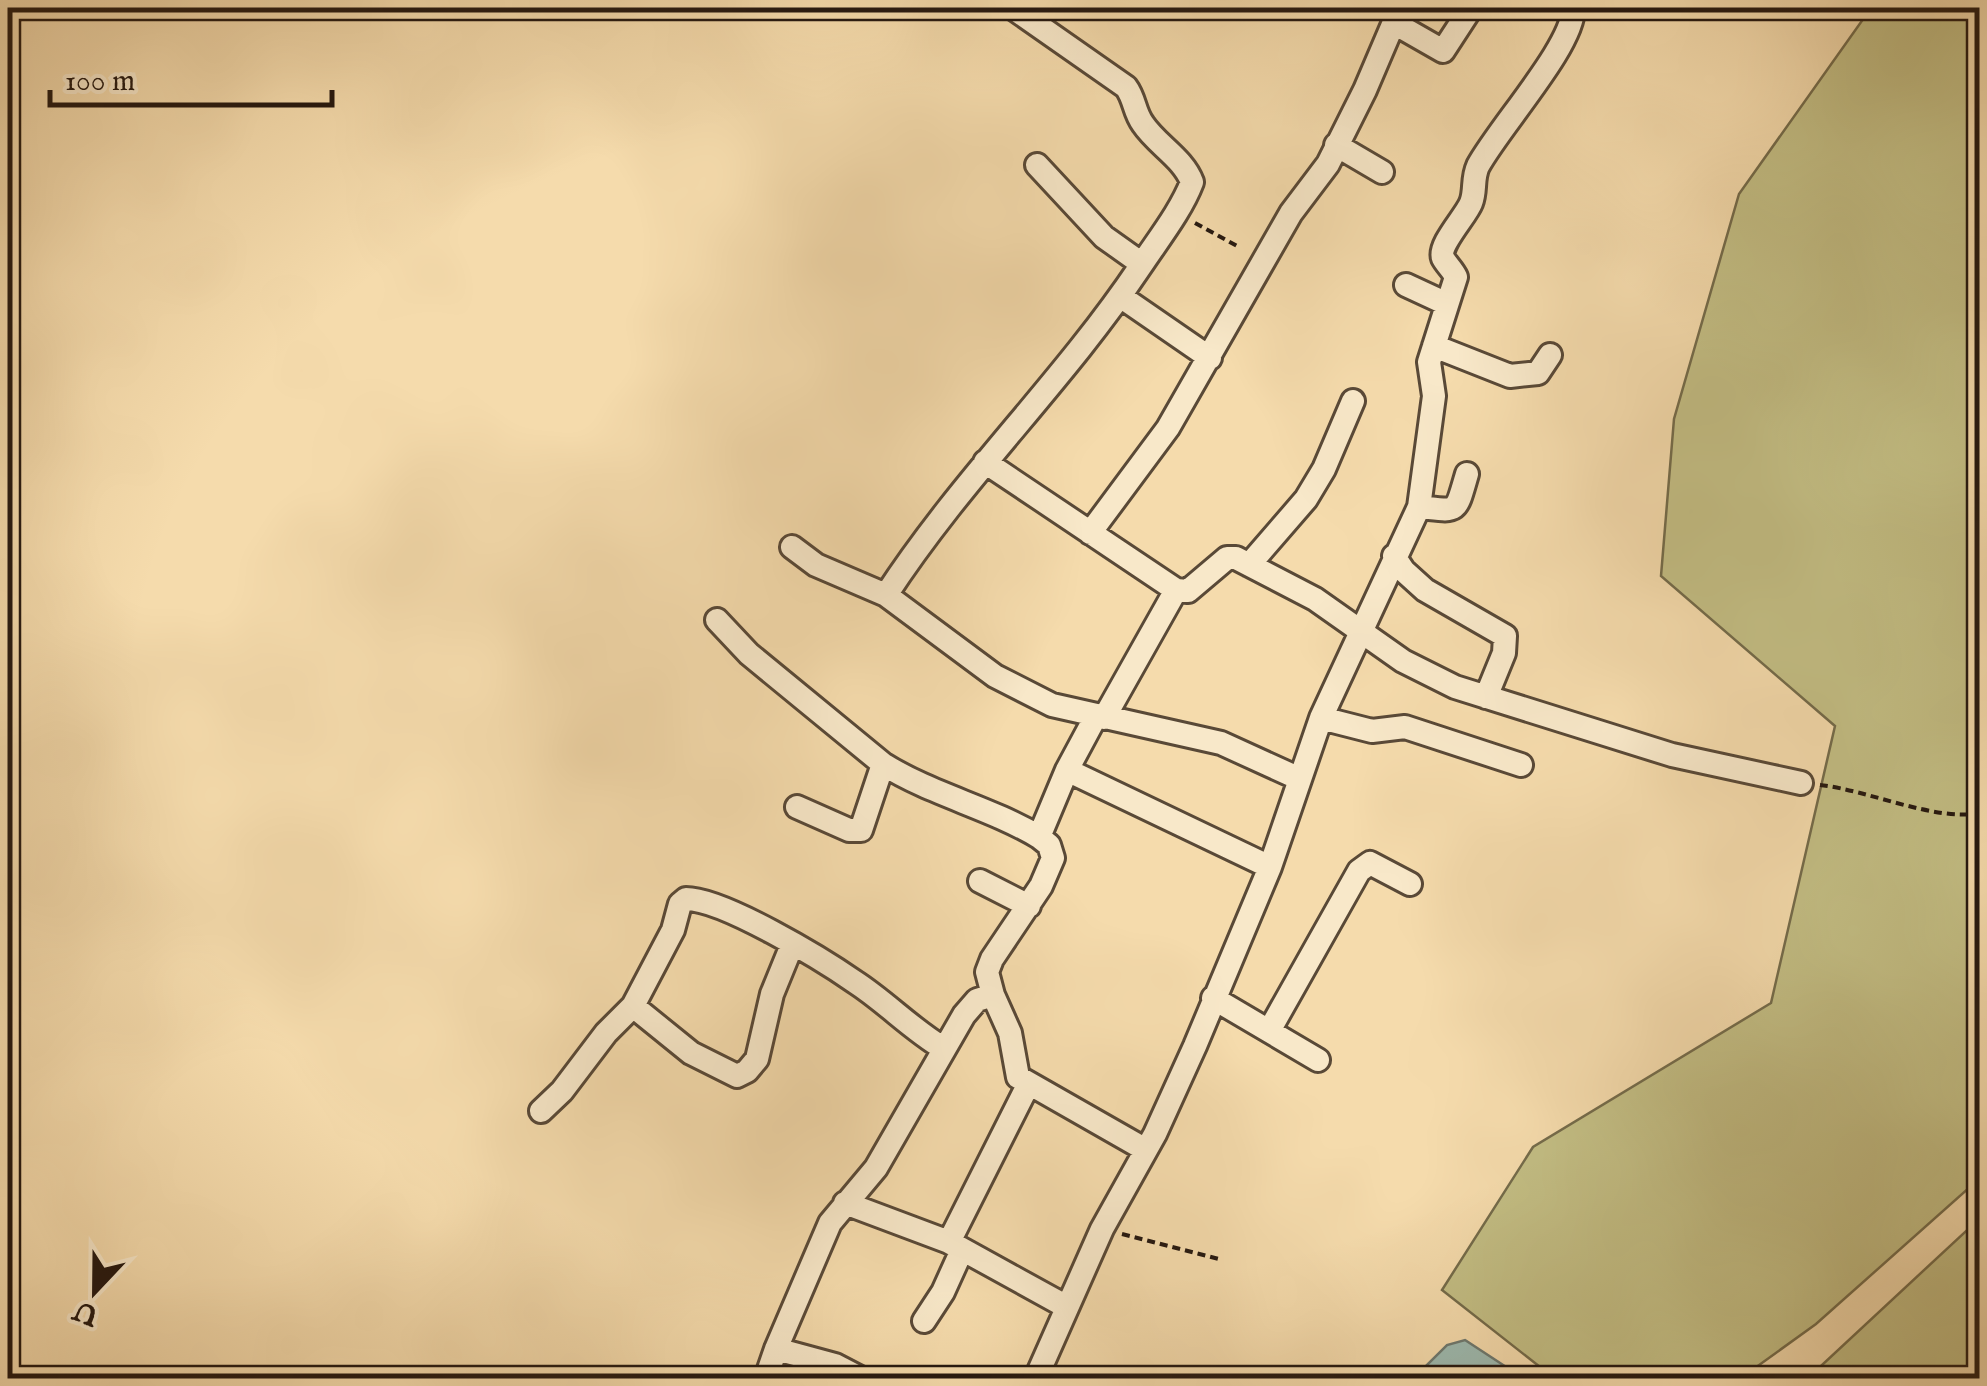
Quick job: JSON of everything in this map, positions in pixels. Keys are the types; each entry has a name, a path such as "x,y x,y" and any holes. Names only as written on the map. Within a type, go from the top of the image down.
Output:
{"street":[{"path":"8,16 14,8"},
{"path":"886,594 955,499 1043,397 1120,296 1190,189 1190,176 1144,127 1133,96 1084,55 1012,8"},
{"path":"1090,533 1168,428 1291,212 1328,164 1397,15 1443,50 1471,8"},
{"path":"1036,1378 1102,1229 1179,1082 1270,867 1321,718 1419,507 1434,396 1430,362 1456,277 1443,260 1443,250 1470,205 1473,178 1502,126 1571,27 1573,8"},
{"path":"1336,145 1382,172"},
{"path":"1037,166 1104,238 1142,264"},
{"path":"1406,286 1448,304"},
{"path":"1120,296 1210,358"},
{"path":"1434,346 1515,377 1538,373 1550,355"},
{"path":"1249,564 1306,500 1353,401"},
{"path":"986,462 1176,590 1193,588 1227,558 1249,564 1316,599 1431,678 1672,754 1801,783"},
{"path":"1419,507 1452,510 1458,504 1466,474"},
{"path":"792,547 816,565 886,594 995,676 1052,705 1221,743 1300,779"},
{"path":"1394,556 1425,590 1504,636 1504,653 1486,698"},
{"path":"1039,836 1067,770 1176,590"},
{"path":"718,620 749,654 884,764 904,777 996,813 1050,844 1054,858 1029,906 988,966 988,981 1010,1033 1018,1077 1146,1150"},
{"path":"1321,718 1372,731 1405,728 1521,765"},
{"path":"797,807 849,830 862,830 884,764"},
{"path":"1067,770 1270,867"},
{"path":"1268,1031 1359,871 1370,863 1410,884"},
{"path":"980,881 1029,906"},
{"path":"541,1111 633,1006 673,930 680,904 686,899 711,904 754,922 856,982 943,1048"},
{"path":"633,1006 691,1054 737,1076 757,1059 772,994 792,945"},
{"path":"766,1378 823,1239 844,1203 876,1168 964,1014 977,1000 993,995"},
{"path":"1213,998 1318,1060"},
{"path":"924,1320 942,1292 955,1246 1028,1085"},
{"path":"844,1203 955,1246 1067,1307"},
{"path":"776,1349 835,1365 860,1378"}],"path":[{"path":"1174,212 1239,248"},
{"path":"1801,783 1857,790 1950,815 1980,813"},
{"path":"1102,1229 1219,1258"}],"shaded area":[{"path":"1871,8 1979,8 1979,1179 1816,1324 1741,1378 1554,1378 1442,1290 1533,1147 1771,1003 1835,726 1661,576 1674,419 1739,194"},
{"path":"1979,1219 1979,1378 1808,1378"}],"water":[{"path":"1465,1340 1523,1378 1398,1378 1424,1368 1447,1345"}]}
